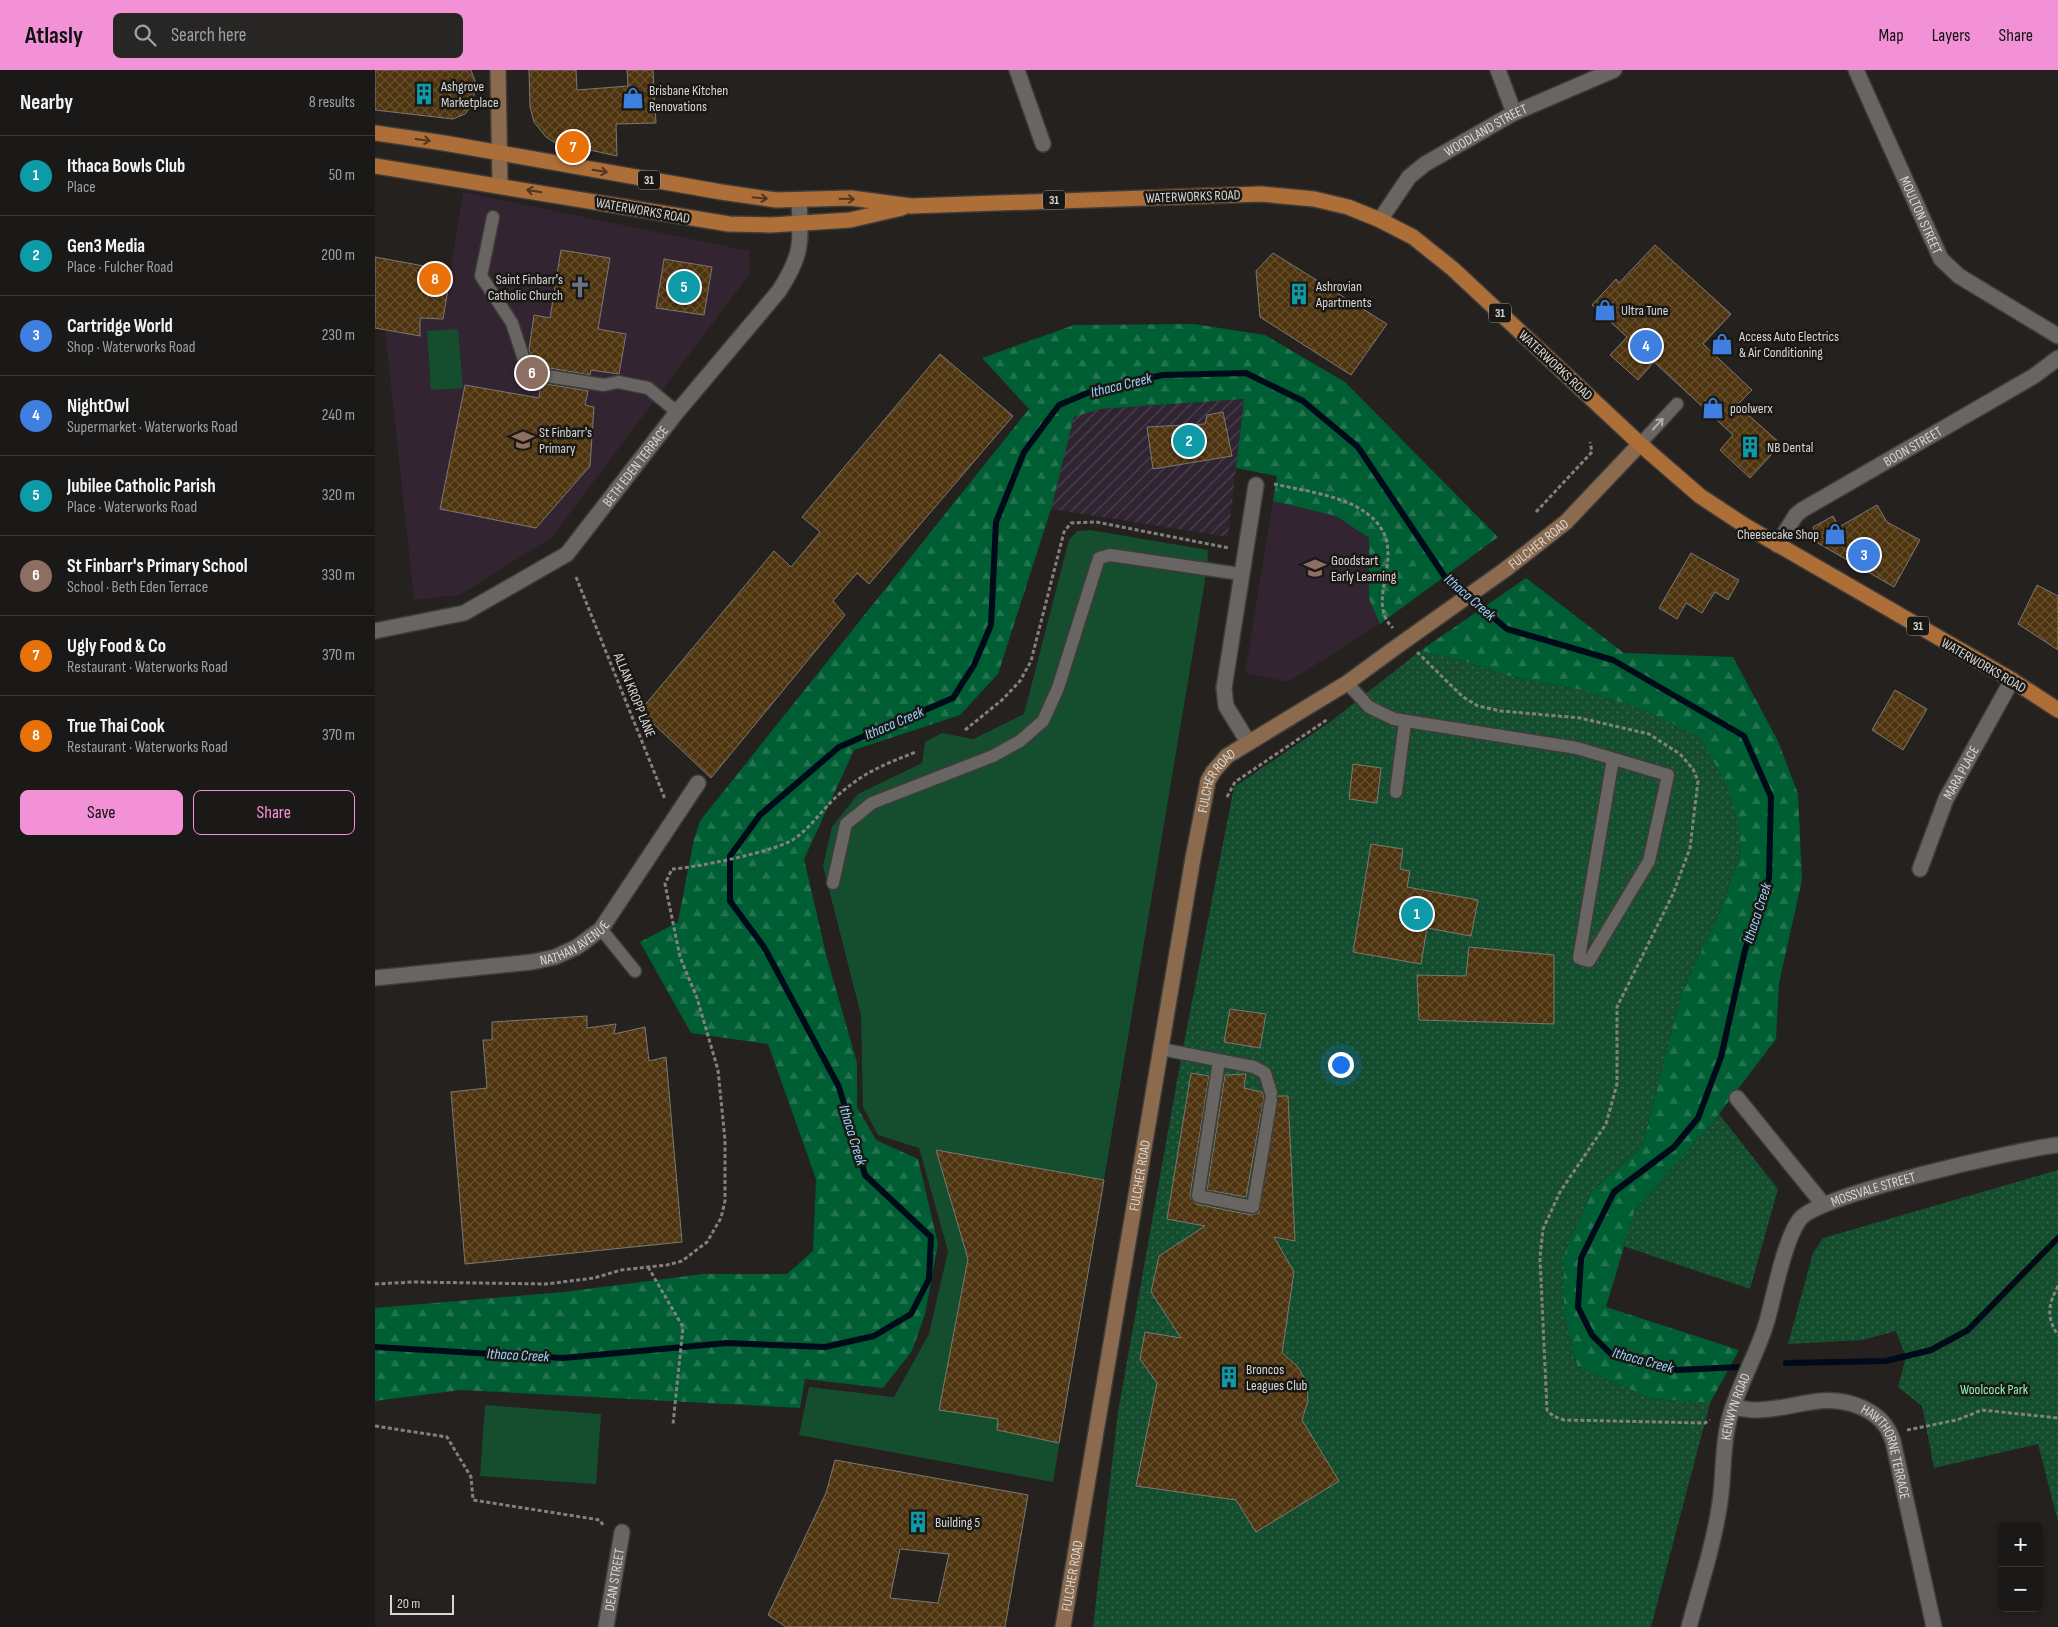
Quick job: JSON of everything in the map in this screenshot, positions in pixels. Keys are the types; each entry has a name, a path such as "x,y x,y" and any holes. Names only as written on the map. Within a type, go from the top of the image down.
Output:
{"main road":[{"name":"WATERWORKS ROAD","path":"375,133 721,192 799,200 851,198 911,206 1261,194 1314,199 1348,207 1380,220 1413,238 1439,257 1640,444 1700,496 1777,545 2012,680 2058,710"},
{"name":"WATERWORKS ROAD","path":"375,166 500,184 707,221 751,225 851,220 911,206"}],"street":[{"path":"498,70 501,153 500,184"},
{"path":"1017,70 1043,144"},
{"path":"1498,70 1514,113"},
{"name":"WOODLAND STREET","path":"1380,220 1401,188 1415,171 1514,113 1614,70"},
{"name":"MOULTON STREET","path":"1856,70 1941,259 1959,276 2058,336"},
{"name":"BETH EDEN TERRACE","path":"375,631 464,613 567,554 677,412 784,283 795,266 799,253 799,200"},
{"name":"BOON STREET","path":"1777,545 1796,515 1802,510 2034,376 2058,358"},
{"name":"FULCHER ROAD","path":"1063,1627 1205,789 1213,772 1219,763 1248,742 1347,683 1506,569 1566,522 1640,444"},
{"name":"FULCHER ROAD","path":"1248,742 1231,716 1225,697 1225,678 1240,574 1256,485"},
{"name":"MARA PLACE","path":"1920,869 1946,799 2012,680"},
{"name":"NATHAN AVENUE","path":"375,978 547,959 577,947 601,929 674,822 698,783"},
{"name":"MOSSVALE STREET","path":"1737,1098 1823,1204 1876,1188 2008,1154 2058,1146"},
{"name":"KENWYN ROAD","path":"1689,1627 1718,1512 1723,1477 1724,1441 1733,1406 1762,1339 1795,1226 1810,1210 1823,1204"},
{"name":"HAWTHORNE TERRACE","path":"1733,1406 1755,1410 1813,1400 1842,1400 1877,1416 1885,1423 1890,1433 1934,1627"},
{"name":"DEAN STREET","path":"606,1627 622,1532"}],"lane":[{"path":"493,217 481,276 512,323 527,369 534,374 604,385 618,382 648,388 677,412"},
{"path":"1640,444 1677,404"},
{"path":"833,883 846,824 872,803 993,756 1020,741 1043,721 1058,688 1099,558 1110,555 1240,574"},
{"path":"1347,683 1369,707 1382,715 1405,722 1577,748 1668,775 1649,861 1589,961 1579,958 1613,759"},
{"path":"1395,792 1405,722"},
{"path":"601,929 635,971"},
{"path":"1161,1049 1219,1061 1260,1070 1267,1077 1271,1097 1253,1207 1198,1196 1219,1061"}],"path":[{"path":"1536,512 1591,452 1590,442"},
{"path":"1256,485 1274,484 1341,500 1371,517 1383,531 1388,545 1389,564 1382,594 1389,625 1396,632"},
{"name":"ALLAN KROPP LANE","path":"576,577 674,822"},
{"path":"1416,651 1463,697 1478,706 1501,711 1580,718 1649,734 1680,754 1693,769 1698,781 1690,848 1673,894 1617,1007 1618,1075 1606,1124 1560,1192 1550,1210 1543,1229 1540,1258 1547,1410 1553,1416 1564,1420 1705,1423 1733,1406"},
{"path":"1227,797 1235,782 1327,719"},
{"path":"375,1284 413,1282 546,1284 594,1278 647,1267 667,1266 682,1261 707,1242 721,1218 725,1201 725,1140 718,1070 697,998 680,957 665,884 672,869 765,850 794,840 815,822 841,792 873,768 916,752"},
{"path":"647,1267 683,1327 678,1392 673,1424"},
{"path":"2058,1286 2050,1301 2050,1323 2058,1335"},
{"path":"1890,1433 1957,1420 1982,1410 2058,1418"},
{"path":"375,1426 447,1437 471,1477 473,1500 600,1520 605,1528 622,1532"}],"shaded area":[{"path":"463,192 749,251 749,275 552,537 460,595 414,600 385,330 419,336 420,318 443,319"},
{"path":"1244,399 1228,537 1051,509 1074,417 1100,409"},
{"name":"Goodstart Early Learning","path":"1273,501 1336,516 1369,538 1369,599 1380,624 1288,682 1245,673"}],"green space":[{"path":"1194,324 1265,335 1345,382 1498,537 1380,624 1369,599 1369,538 1336,516 1273,501 1277,476 1236,468 1244,399 1100,409 1074,417 1051,509 998,674 960,715 854,750 804,859 827,958 857,1063 857,1107 876,1140 918,1159 938,1244 925,1314 912,1351 883,1388 805,1379 800,1408 461,1390 375,1401 375,1308 564,1292 703,1274 787,1274 813,1251 816,1179 768,1044 691,1033 640,942 678,922 694,839 700,821 1029,409 982,358 1074,325"},
{"path":"458,329 463,388 431,390 427,331"},
{"path":"1090,530 1208,550 1207,569 1053,1482 799,1435 809,1387 894,1397 929,1334 948,1251 919,1148 878,1135 863,1107 861,1015 823,866 832,827 858,794 922,763 925,742 942,733 973,739 1024,714 1069,540 1077,531"},
{"path":"1526,578 1624,653 1733,657 1778,741 1798,794 1802,880 1779,983 1776,1039 1716,1118 1635,1210 1606,1307 1739,1350 1710,1403 1652,1399 1577,1366 1564,1313 1564,1254 1592,1191 1642,1147 1681,994 1719,914 1741,852 1647,711 1581,690 1504,675 1465,661 1420,651"},
{"path":"1420,651 1465,661 1504,675 1581,690 1647,711 1700,737 1727,785 1738,820 1741,852 1719,914 1681,994 1642,1147 1592,1191 1564,1254 1564,1313 1577,1366 1652,1399 1710,1403 1651,1627 1093,1627 1118,1412 1182,1053 1234,787 1330,722"},
{"path":"1719,1114 1778,1189 1750,1289 1623,1246 1635,1210"},
{"name":"Woolcock Park","path":"2058,1170 2058,1522 2038,1444 1934,1468 1922,1406 1898,1387 1906,1357 1896,1331 1862,1340 1788,1344 1813,1253 1823,1238"},
{"path":"485,1405 601,1414 596,1484 480,1476"}],"building":[{"name":"Ashgrove Marketplace","path":"375,70 471,70 476,84 472,105 465,114 453,119 375,110"},
{"path":"529,70 576,70 577,90 628,86 627,70 653,70 656,123 616,124 617,156 554,142 546,137 534,122 530,107"},
{"path":"1655,245 1731,314 1703,344 1752,390 1737,405 1781,444 1750,478 1720,450 1733,435 1654,362 1638,380 1610,355 1627,337 1592,305 1616,279 1619,283"},
{"name":"Saint Finbarr's Catholic Church","path":"561,250 610,258 598,329 626,334 619,374 591,370 590,375 544,367 545,360 532,358 529,349 534,315 550,318"},
{"name":"Ashrovian Apartments","path":"1273,253 1387,324 1351,375 1260,317 1256,271"},
{"path":"375,257 451,271 443,319 420,318 420,336 375,328"},
{"path":"664,259 712,267 704,315 656,308"},
{"path":"940,354 1013,416 869,584 857,573 833,601 845,615 711,778 640,711 774,551 791,567 820,532 802,517"},
{"name":"St Finbarr's Primary","path":"541,383 588,391 585,405 594,407 590,466 536,528 440,509 465,385 539,398"},
{"path":"1223,412 1232,456 1153,469 1147,427 1205,424 1207,415"},
{"path":"1877,505 1887,522 1920,540 1894,587 1816,542 1813,527 1833,516 1839,527"},
{"path":"1691,553 1739,580 1728,600 1715,592 1702,613 1686,603 1677,619 1659,608"},
{"path":"2037,585 2058,596 2058,650 2018,624"},
{"path":"1895,690 1927,709 1903,750 1872,730"},
{"path":"1353,764 1381,768 1377,803 1349,799"},
{"path":"1371,844 1403,849 1400,869 1410,871 1407,887 1478,900 1471,936 1427,928 1421,964 1353,952"},
{"path":"1469,947 1554,955 1554,1024 1419,1020 1417,975 1466,976"},
{"path":"1230,1009 1266,1014 1260,1048 1224,1042"},
{"path":"587,1016 587,1028 616,1024 614,1034 645,1027 649,1061 666,1057 682,1242 465,1264 451,1092 487,1088 483,1040 492,1040 492,1022"},
{"name":"Broncos Leagues Club","path":"1191,1073 1209,1076 1190,1195 1196,1204 1251,1215 1259,1213 1278,1096 1288,1096 1295,1241 1274,1237 1294,1272 1282,1353 1297,1366 1307,1382 1308,1401 1302,1420 1339,1481 1256,1532 1236,1500 1136,1486 1157,1383 1140,1359 1145,1332 1181,1338 1151,1292 1159,1256 1205,1226 1167,1219"},
{"path":"1246,1074 1244,1088 1262,1092 1264,1097 1246,1197 1207,1190 1225,1075"},
{"path":"936,1150 1104,1180 1059,1443 997,1430 998,1419 939,1410 968,1259"},
{"name":"Building 5","path":"835,1460 1028,1495 1005,1627 786,1627 768,1615 826,1493","holes":["900,1549 949,1554 938,1603 890,1598"]}],"waterway":[{"name":"Ithaca Creek","path":"375,1347 563,1358 727,1343 825,1347 874,1336 911,1314 929,1279 931,1237 865,1175 839,1087 764,947 730,901 730,856 760,815 839,747 953,698 974,665 991,625 996,522 1024,452 1059,405 1097,389 1163,375 1246,373 1303,401 1358,447 1445,577 1507,629 1613,660 1744,736 1771,797 1769,878 1745,950 1721,1057 1698,1118 1674,1147 1614,1192 1581,1258 1578,1307 1592,1335 1611,1354 1677,1370 1739,1367"},
{"name":"Ithaca Creek","path":"1786,1363 1886,1361 1931,1350 1968,1330 2058,1238"}],"place":[{"name":"Ashgrove Marketplace","path":"424,94"},
{"name":"Brisbane Kitchen Renovations","path":"633,98"},
{"name":"Ugly Food & Co","path":"573,147"},
{"name":"True Thai Cook","path":"435,279"},
{"name":"Saint Finbarr's Catholic Church","path":"580,287"},
{"name":"Jubilee Catholic Parish","path":"684,287"},
{"name":"Ashrovian Apartments","path":"1299,294"},
{"name":"Ultra Tune","path":"1605,310"},
{"name":"Access Auto Electrics & Air Conditioning","path":"1722,344"},
{"name":"NightOwl","path":"1646,346"},
{"name":"St Finbarr's Primary School","path":"532,373"},
{"name":"poolwerx","path":"1713,408"},
{"name":"St Finbarr's Primary","path":"523,440"},
{"name":"Gen3 Media","path":"1189,441"},
{"name":"NB Dental","path":"1750,447"},
{"name":"Cheesecake Shop","path":"1835,534"},
{"name":"Cartridge World","path":"1864,555"},
{"name":"Goodstart Early Learning","path":"1315,568"},
{"name":"Ithaca Bowls Club","path":"1417,914"},
{"name":"Broncos Leagues Club","path":"1229,1377"},
{"name":"Building 5","path":"918,1522"}]}
